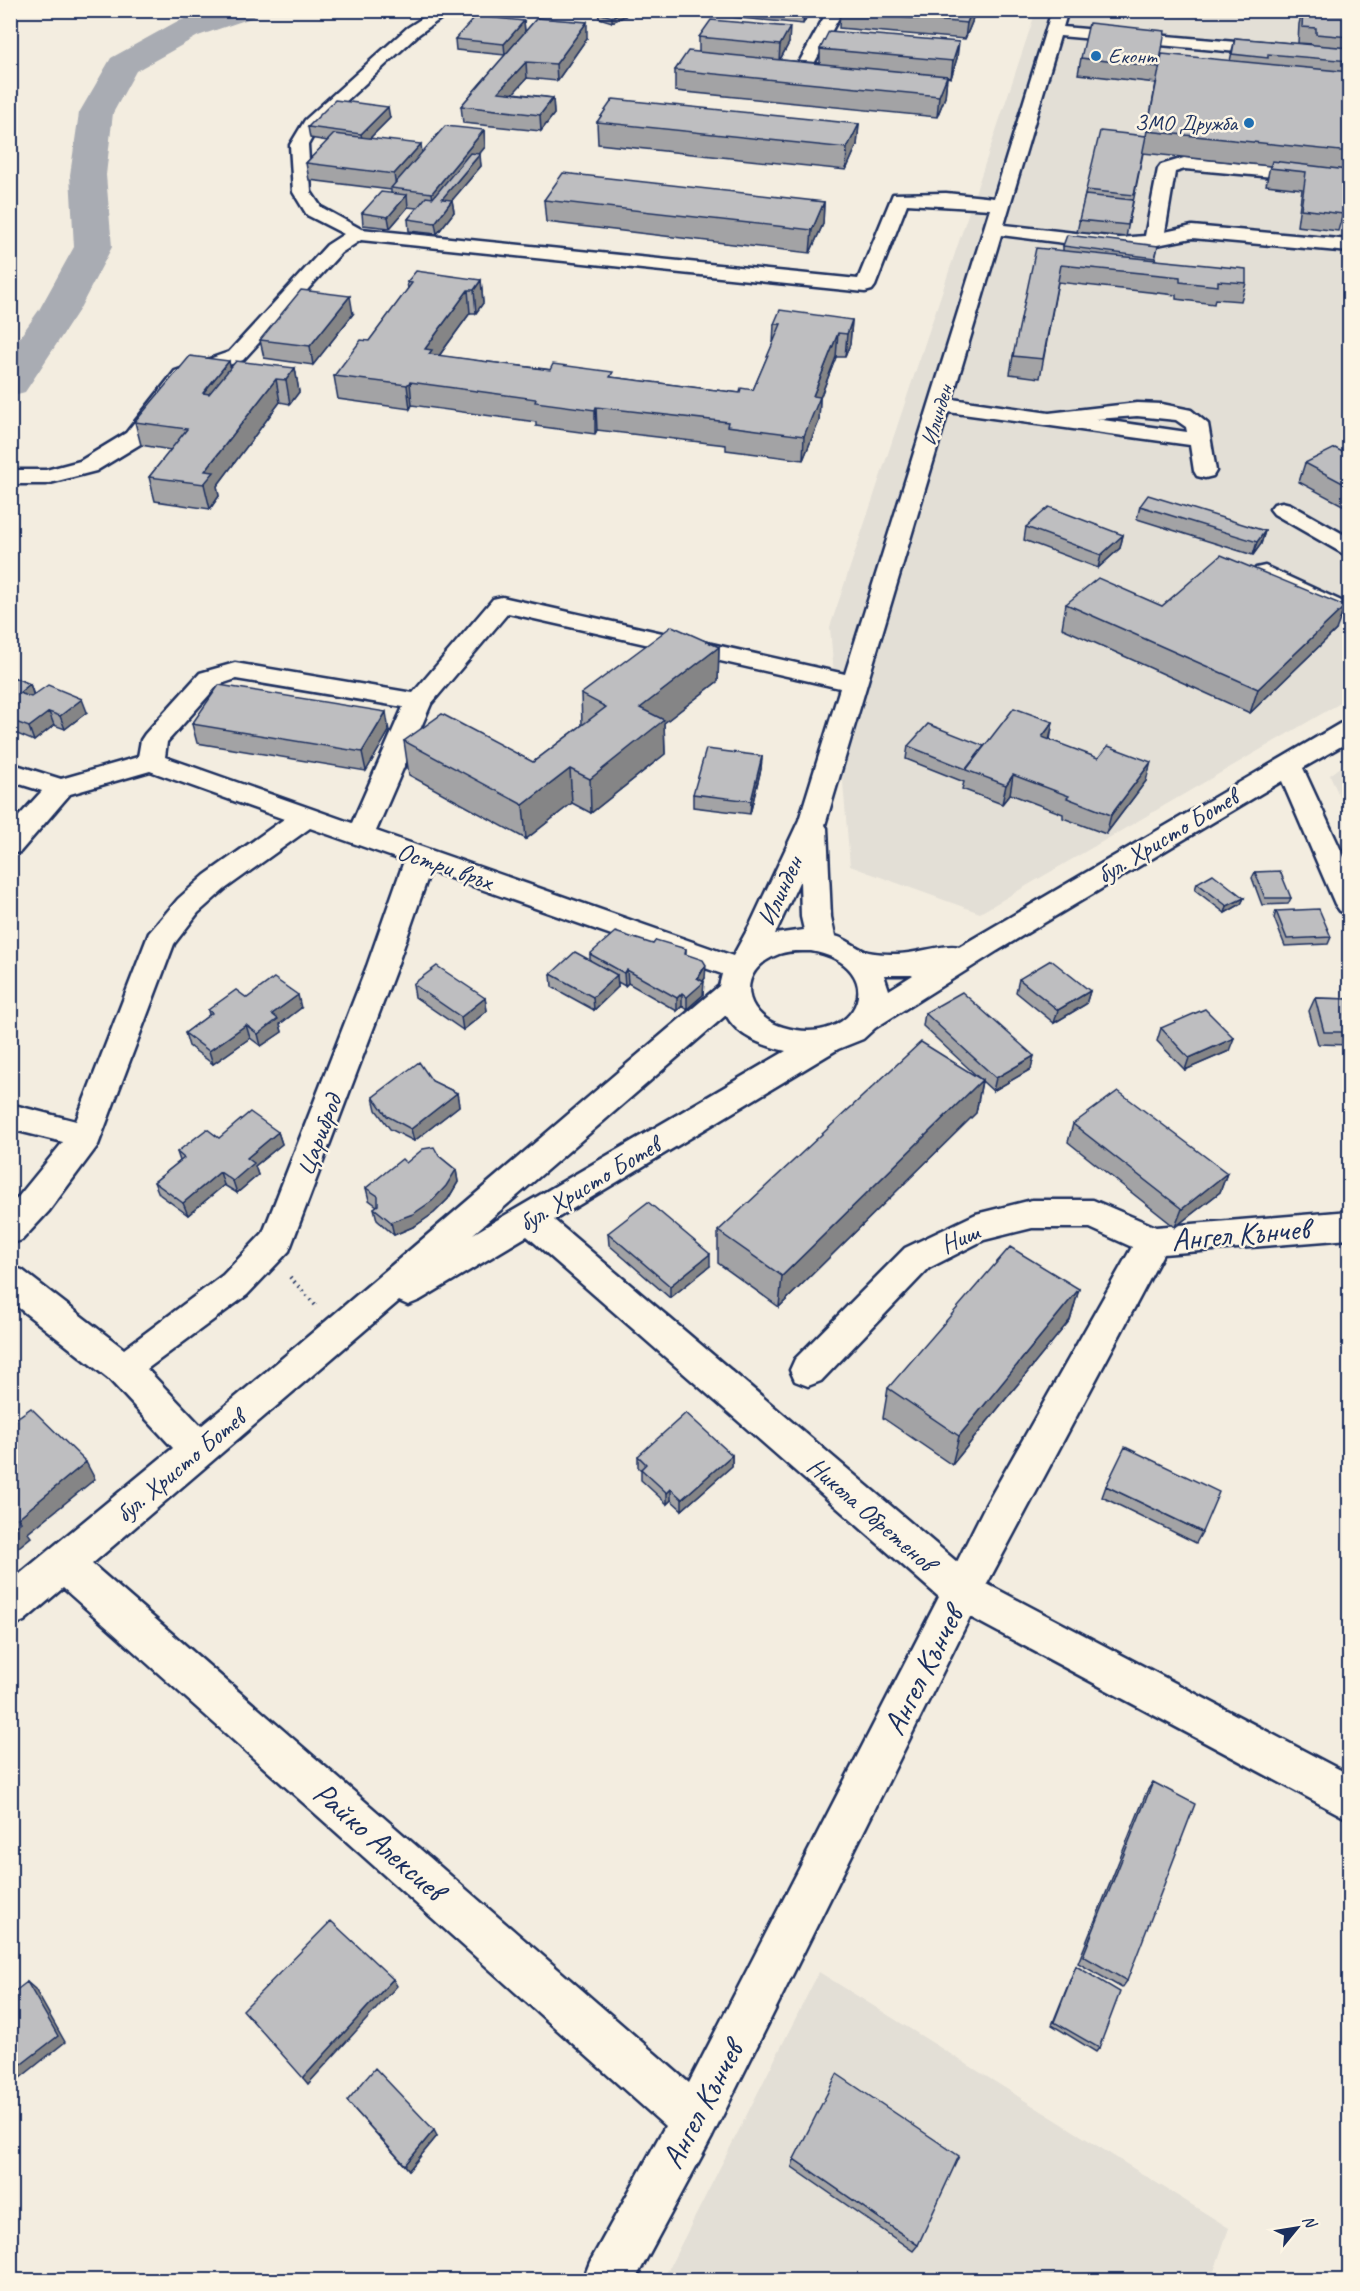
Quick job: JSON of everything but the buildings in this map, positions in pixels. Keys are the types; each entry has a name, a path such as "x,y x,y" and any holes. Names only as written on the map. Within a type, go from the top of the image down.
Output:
{"street":[{"path":"446,10 413,31 310,124 299,146 302,192 314,211 357,234 865,286 900,198 946,198 1001,204"},
{"path":"804,68 836,10"},
{"path":"1057,21 1199,51 1350,57"},
{"name":"Илинден","path":"739,974 766,923 813,820 1057,21"},
{"path":"1154,239 1167,168 1173,165 1184,163 1350,179"},
{"path":"994,229 1134,245 1192,232 1350,246"},
{"path":"10,477 46,477 88,466 134,438 182,375 236,356 334,249 357,234"},
{"path":"940,404 1200,440 1205,471"},
{"path":"1282,509 1350,548"},
{"path":"1264,573 1350,615"},
{"path":"360,836 419,702 502,604 855,684"},
{"path":"10,845 60,788 151,762 154,740 209,679 235,671 419,702"},
{"name":"бул. Христо Ботев","path":"866,1019 986,944 1350,729"},
{"name":"Остри връх","path":"151,762 420,857 739,974"},
{"path":"1288,764 1350,904"},
{"path":"10,772 60,788"},
{"path":"10,1230 37,1201 86,1136 160,940 188,906 215,882 306,817"},
{"name":"Илинден","path":"813,820 816,917 822,943"},
{"name":"Цариброд","path":"138,1357 235,1285 277,1241 296,1196 420,857"},
{"path":"800,940 842,949 858,960 869,974 874,989 874,1005 866,1019 849,1033 827,1041 794,1042 764,1032 742,1014 739,974 760,950 779,943 800,940"},
{"name":"бул. Христо Ботев","path":"858,960 907,966 933,962 986,944"},
{"name":"бул. Христо Ботев","path":"10,1608 344,1328 739,974"},
{"name":"бул. Христо Ботев","path":"344,1328 827,1041"},
{"path":"10,1116 86,1136"},
{"name":"Ниш","path":"808,1370 917,1258 976,1228 1032,1214 1093,1214 1153,1241"},
{"name":"Никола Обретенов","path":"530,1219 963,1592 1350,1798"},
{"name":"Ангел Кънчев","path":"608,2280 695,2120 997,1523 1153,1241 1350,1225"},
{"path":"10,1280 122,1368 199,1450"},
{"name":"Райко Алексиев","path":"63,1563 695,2120"}],"path":[{"path":"267,1252 344,1328"}],"shaded area":[{"path":"1036,11 1349,11 1349,698 980,913 850,866 830,627"},
{"path":"1349,761 1349,818 1330,775"},
{"path":"819,1972 1229,2228 1211,2280 663,2280"}],"waterway":[{"path":"10,383 59,310 93,247 88,175 96,113 123,65 187,29 243,10"}],"place":[{"name":"Еконт","path":"1096,56"},
{"name":"ЗМО Дружба","path":"1249,123"}]}
